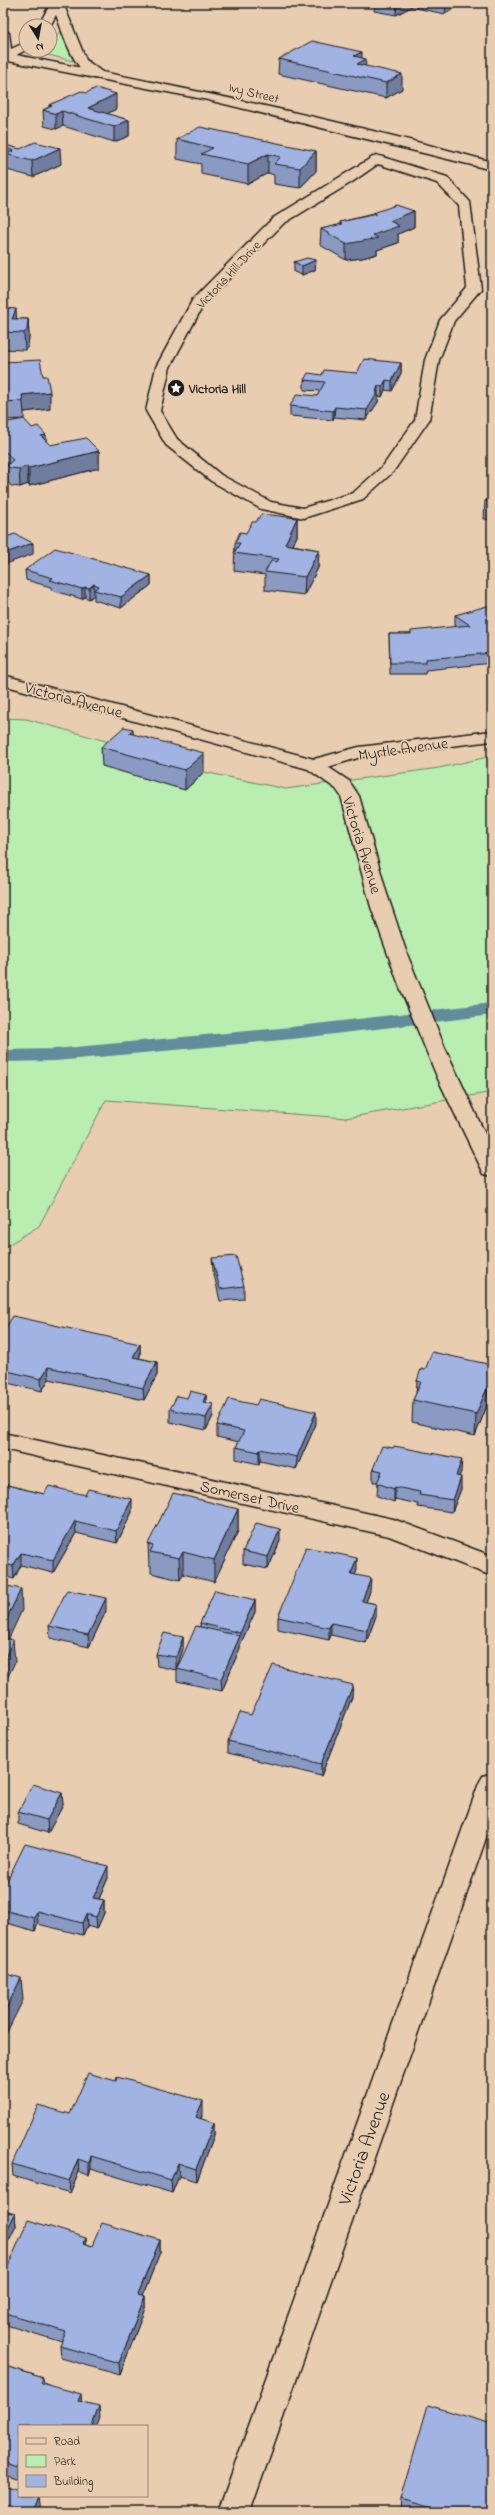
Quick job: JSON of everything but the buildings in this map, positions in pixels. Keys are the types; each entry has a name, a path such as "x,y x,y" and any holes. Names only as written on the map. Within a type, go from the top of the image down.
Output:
{"street":[{"path":"49,18 57,3"},
{"path":"57,3 81,62 98,75"},
{"path":"3,33 4,57 18,49"},
{"name":"Ivy Street","path":"4,57 208,96 492,166"},
{"name":"Victoria Hill Drive","path":"376,159 442,180 465,205 474,289 447,320 432,360 422,420 388,469 358,496 304,512 266,506 216,478 171,442 153,411 164,367 198,302 273,227 348,180 398,142"},
{"name":"Victoria Avenue","path":"3,680 314,765 343,785 350,796 386,920 419,1008 466,1120 492,1169"},
{"name":"Myrtle Avenue","path":"314,765 359,752 492,736"},
{"name":"Somerset Drive","path":"3,1441 393,1528 485,1563"},
{"name":"Victoria Avenue","path":"234,2512 484,1835 492,1783"}],"green space":[{"path":"60,31 73,61 58,57 58,35"},
{"path":"3,718 26,719 124,746 102,766 185,790 204,772 286,789 439,768 492,756 492,1092 346,1118 106,1100 39,1226 3,1248"}],"waterway":[{"path":"3,1056 55,1055 292,1033 492,1009"}],"place":[{"name":"Victoria Hill","path":"176,388"}]}
